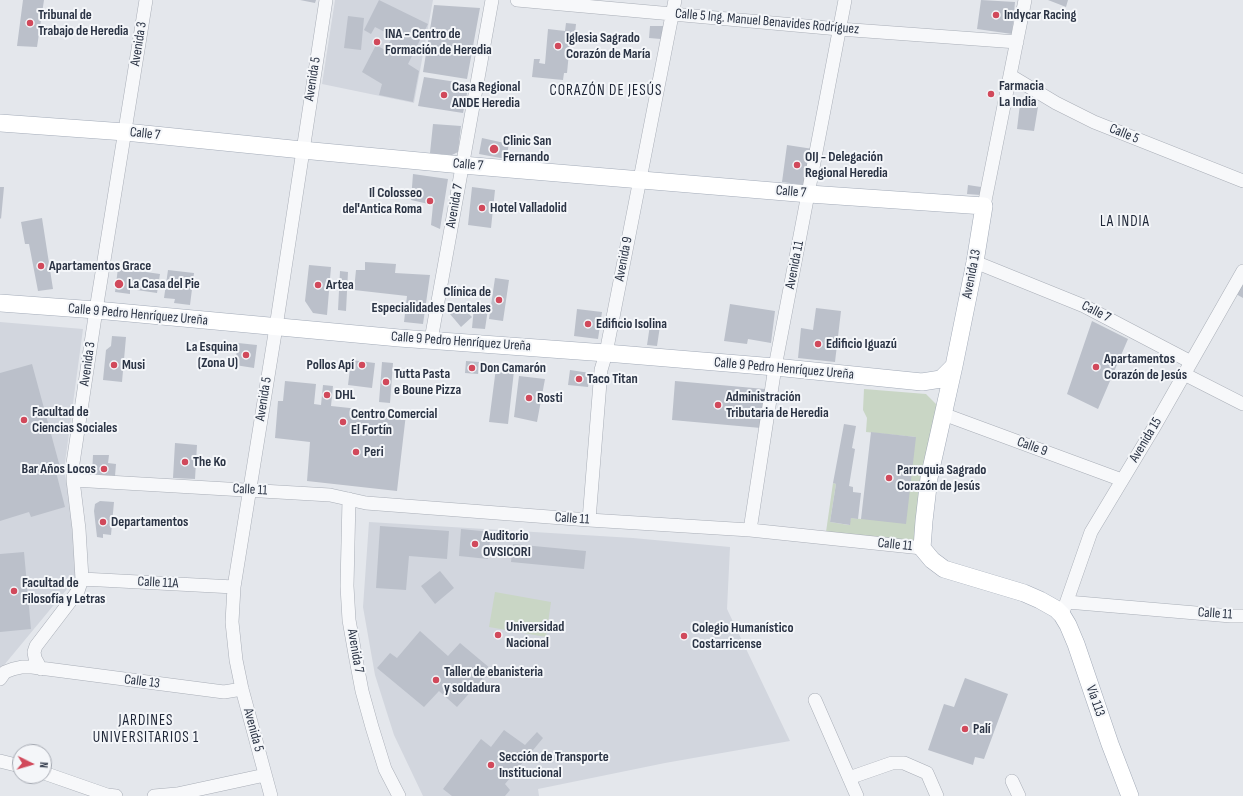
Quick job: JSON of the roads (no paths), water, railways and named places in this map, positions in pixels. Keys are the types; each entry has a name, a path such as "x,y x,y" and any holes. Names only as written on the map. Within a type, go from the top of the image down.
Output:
{"main road":[{"name":"Calle 7","path":"0,123 125,132 462,165 809,194 984,206"},
{"name":"Avenida 13","path":"922,548 929,478 942,414 954,366 984,206"},
{"name":"Calle 9 Pedro Henríquez Ureña","path":"0,303 96,310 431,340 775,367 922,382 941,379 954,366"},
{"path":"922,382 935,391 941,398 942,414"},
{"name":"Calle 11","path":"922,548 932,560 944,569 1024,593 1062,609"},
{"name":"Vía 113","path":"1062,609 1130,796"}],"street":[{"name":"Avenida 3","path":"41,668 35,658 34,652 36,646 78,591 82,578 79,529 73,480 74,463 96,310 146,0"},
{"name":"Avenida 5","path":"271,796 242,689 236,660 232,622 234,587 276,327 326,0"},
{"name":"Avenida 7","path":"431,340 492,0"},
{"name":"Calle 5 Ing. Manuel Benavides Rodríguez","path":"517,0 672,13 839,30 1017,42"},
{"name":"Avenida 9","path":"589,520 601,370 606,353 675,0"},
{"name":"Avenida 11","path":"750,530 775,367 845,0"},
{"name":"Avenida 13","path":"984,206 1025,0"},
{"name":"Calle 5","path":"1011,76 1056,103 1094,122 1243,181"},
{"name":"Calle 7","path":"974,262 1084,306 1191,362"},
{"name":"Avenida 15","path":"1062,609 1091,532 1153,430 1243,271"},
{"path":"1184,374 1243,404"},
{"name":"Calle 9","path":"942,414 1122,480"},
{"name":"Calle 11","path":"73,480 330,495 366,503 589,520 750,530 922,548"},
{"name":"Avenida 7","path":"349,499 347,586 349,620 362,691 372,727 385,769 399,796"},
{"name":"Calle 11A","path":"82,578 234,587"},
{"name":"Calle 11","path":"1062,609 1243,616"},
{"path":"0,679 5,672 13,669 22,667 41,668"},
{"name":"Calle 13","path":"41,668 224,692 242,689"},
{"path":"815,700 857,796"},
{"path":"0,761 12,764"},
{"path":"849,778 892,763 904,763 927,773 938,796"},
{"path":"154,796 177,794 265,775"},
{"path":"52,777 107,795 116,796"},
{"path":"1012,781 1019,796"}],"place":[{"name":"Indycar Racing","path":"996,15"},
{"name":"Tribunal de Trabajo de Heredia","path":"30,23"},
{"name":"INA - Centro de Formación de Heredia","path":"377,42"},
{"name":"Iglesia Sagrado Corazón de María","path":"558,46"},
{"name":"Farmacia La India","path":"991,94"},
{"name":"Casa Regional ANDE Heredia","path":"444,95"},
{"name":"Clinic San Fernando","path":"494,149"},
{"name":"OIJ - Delegación Regional Heredia","path":"797,165"},
{"name":"Il Colosseo del'Antica Roma","path":"430,201"},
{"name":"Hotel Valladolid","path":"482,208"},
{"name":"Apartamentos Grace","path":"41,266"},
{"name":"La Casa del Pie","path":"119,284"},
{"name":"Artea","path":"318,285"},
{"name":"Clínica de Especialidades Dentales","path":"499,300"},
{"name":"Edificio Isolina","path":"588,324"},
{"name":"Edificio Iguazú","path":"818,344"},
{"name":"La Esquina (Zona U)","path":"246,355"},
{"name":"Musi","path":"114,365"},
{"name":"Pollos Apí","path":"362,365"},
{"name":"Apartamentos Corazón de Jesús","path":"1096,367"},
{"name":"Don Camarón","path":"472,368"},
{"name":"Taco Titan","path":"579,379"},
{"name":"Tutta Pasta e Boune Pizza","path":"386,382"},
{"name":"DHL","path":"327,395"},
{"name":"Rosti","path":"529,398"},
{"name":"Administración Tributaria de Heredia","path":"718,405"},
{"name":"Facultad de Ciencias Sociales","path":"24,420"},
{"name":"Centro Comercial El Fortín","path":"343,422"},
{"name":"Peri","path":"356,452"},
{"name":"The Ko","path":"185,462"},
{"name":"Bar Años Locos","path":"104,469"},
{"name":"Parroquia Sagrado Corazón de Jesús","path":"889,478"},
{"name":"Departamentos","path":"103,522"},
{"name":"Auditorio OVSICORI","path":"475,544"},
{"name":"Facultad de Filosofía y Letras","path":"14,591"},
{"name":"Universidad Nacional","path":"498,635"},
{"name":"Colegio Humanístico Costarricense","path":"684,636"},
{"name":"Taller de ebanisteria y soldadura","path":"436,680"},
{"name":"Palí","path":"965,729"},
{"name":"Sección de Transporte Institucional","path":"491,765"}],"district":[{"name":"CORAZÓN DE JESÚS","path":"606,91"},
{"name":"LA INDIA","path":"1125,222"},
{"name":"JARDINES UNIVERSITARIOS 1","path":"146,730"}]}
